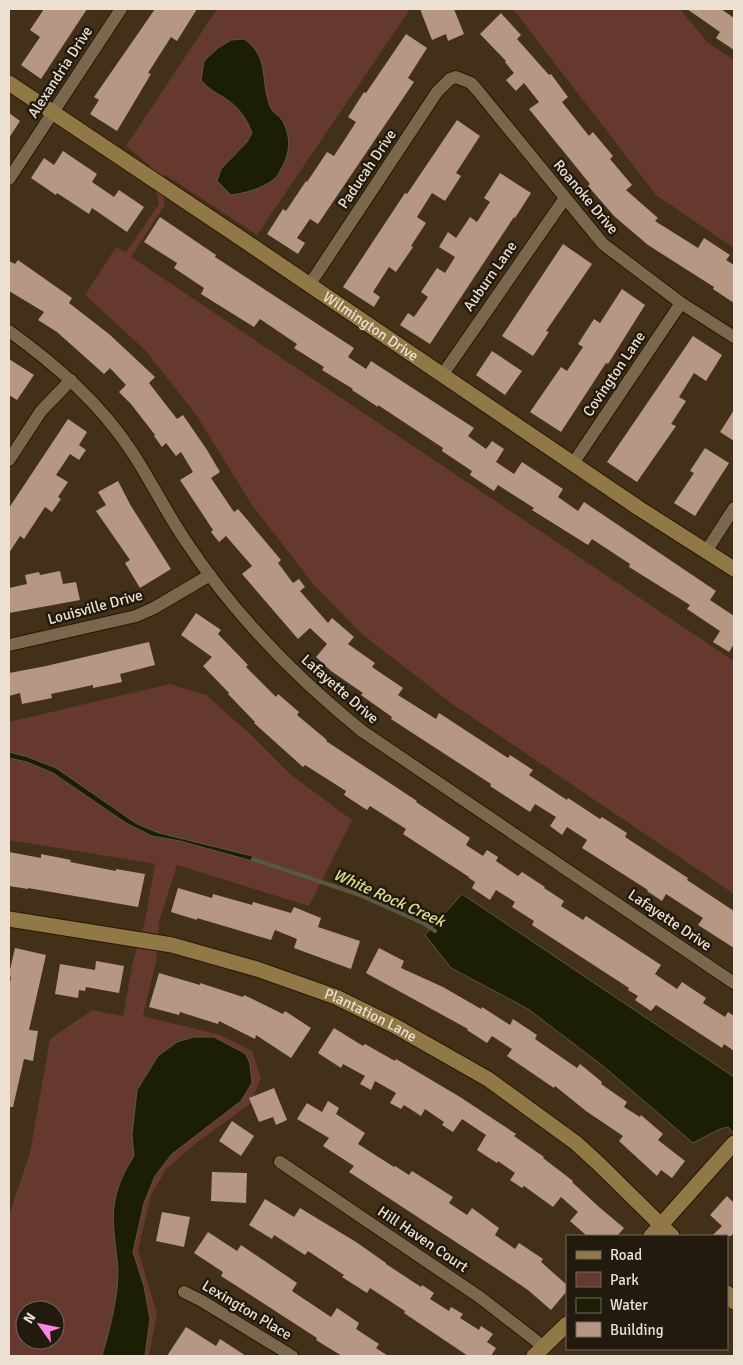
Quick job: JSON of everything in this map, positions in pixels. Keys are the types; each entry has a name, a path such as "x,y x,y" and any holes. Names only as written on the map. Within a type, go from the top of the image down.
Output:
{"street":[{"name":"Alexandria Drive","path":"9,178 121,9"},
{"name":"Roanoke Drive","path":"456,77 471,83 603,244 681,303 734,337"},
{"name":"Paducah Drive","path":"310,284 437,92 450,79 456,77"},
{"name":"Wilmington Drive","path":"9,83 310,284 508,420 574,462 640,509 734,569"},
{"name":"Auburn Lane","path":"443,374 565,198"},
{"name":"Covington Lane","path":"574,462 681,303"},
{"name":"Lafayette Drive","path":"9,331 71,380 108,420 131,451 185,540 210,574 242,615 284,662 326,701 362,731 734,983"},
{"path":"9,460 41,411 71,380"},
{"path":"707,550 734,508"},
{"name":"Louisville Drive","path":"9,645 136,616 154,608 210,574"},
{"name":"Plantation Lane","path":"9,918 172,945 258,969 336,997 393,1025 488,1079 576,1143 600,1165 661,1233"},
{"path":"661,1233 732,1146"},
{"name":"Hill Haven Court","path":"280,1162 482,1298 539,1351"},
{"name":"Lexington Place","path":"184,1292 202,1301 286,1355"},
{"path":"539,1351 566,1325"}],"green space":[{"path":"217,9 410,9 257,235 164,174 164,206 131,257 734,661 734,894 451,703 362,634 314,585 252,505 195,413 145,350 85,295 116,247 126,252 159,204 149,165 126,146"},
{"path":"513,9 680,9 707,42 734,60 734,248 656,195"},
{"path":"170,684 206,695 248,732 290,774 352,820 309,906 177,865 159,922 156,961 143,1016 221,1035 252,1051 261,1078 251,1103 196,1143 166,1169 151,1195 138,1250 157,1314 149,1356 9,1356 9,1216 30,1153 50,1039 92,1010 123,1016 133,962 145,921 155,864 9,840 9,722"}],"water":[{"path":"244,39 257,52 262,66 270,105 284,124 289,142 283,165 274,179 258,188 231,195 217,181 221,169 247,142 252,133 237,108 201,80 204,61 218,48 231,40"},
{"path":"9,752 56,768 137,824 159,833 256,857 256,862 180,841 152,836 126,823 53,773 27,762 9,758"},
{"path":"462,894 734,1077 734,1133 728,1127 720,1129 693,1143 603,1066 528,1009 451,968 425,935"},
{"path":"194,1037 214,1037 246,1054 250,1064 252,1083 241,1101 172,1154 155,1176 144,1203 133,1252 144,1286 150,1319 145,1356 102,1356 113,1313 118,1281 113,1221 115,1201 120,1183 134,1156 132,1135 137,1090 158,1056 177,1042"}],"building":[{"path":"44,9 87,9 41,79 21,65 40,37 30,30"},
{"path":"155,9 197,9 177,41 171,37 148,73 151,74 117,131 90,114 99,100 94,97"},
{"path":"420,9 454,9 464,34 448,41 446,34 432,40"},
{"path":"687,9 721,9 734,18 734,50 716,38 720,32"},
{"path":"501,13 521,35 517,39 549,75 551,74 568,97 562,102 589,136 593,132 613,156 610,159 632,185 626,190 658,218 655,221 698,248 704,238 730,255 726,260 734,265 734,303 713,289 714,287 648,245 614,216 588,186 590,184 529,109 539,102 524,83 516,91 506,80 514,73 506,61 480,34"},
{"path":"406,34 427,48 408,78 414,82 318,224 310,219 297,238 305,243 298,254 267,234 283,209 286,211 327,152 334,156 356,122 348,117"},
{"path":"9,113 20,121 9,138"},
{"path":"457,120 480,136 456,173 461,176 445,201 432,193 417,217 426,223 396,272 389,267 373,292 380,297 374,307 343,287 405,193 407,194"},
{"path":"63,151 97,174 92,182 114,197 119,190 144,207 127,232 92,208 89,214 31,178 44,158 54,165"},
{"path":"500,173 531,193 430,344 400,325 408,313 414,317 428,297 421,292 437,268 445,273 455,257 439,247 448,232 456,238 470,217 477,222 490,202 484,198"},
{"path":"160,217 216,255 215,257 354,348 348,357 366,369 371,361 474,428 468,436 486,449 492,441 504,449 496,462 514,474 522,462 563,489 558,497 578,511 584,502 716,591 710,600 734,616 734,644 729,652 713,642 720,631 687,609 690,605 629,567 630,564 592,539 588,545 532,510 534,508 498,485 494,491 470,475 472,471 442,451 443,448 322,370 324,367 294,348 297,344 260,319 254,327 201,294 204,288 174,268 177,263 144,242"},
{"path":"563,244 592,264 546,331 549,332 533,356 502,336"},
{"path":"18,260 72,298 69,303 109,334 155,377 149,383 177,419 183,415 207,450 220,472 211,478 234,512 238,509 281,560 278,563 293,583 299,579 305,587 300,591 328,623 332,618 354,637 348,644 375,663 372,667 403,688 398,695 436,719 439,713 508,758 510,755 533,770 529,775 567,800 568,798 600,819 602,817 627,833 625,837 734,911 734,948 698,925 703,918 666,894 662,901 582,848 587,840 567,827 562,835 550,826 556,817 535,804 530,812 490,786 491,784 391,719 392,717 361,695 363,693 331,671 316,657 327,644 310,628 298,639 242,574 252,566 226,536 219,542 211,532 213,530 180,480 193,472 181,452 176,456 166,443 162,447 131,404 119,392 126,385 110,368 104,374 57,332 38,320 44,312 9,291 9,261 15,264"},
{"path":"622,289 645,305 608,364 606,363 561,432 530,412 561,367 567,371 583,347 578,344 594,319 600,323"},
{"path":"693,336 722,355 706,381 694,373 679,397 686,401 671,424 676,426 637,482 607,462"},
{"path":"492,351 522,371 505,395 476,375"},
{"path":"9,359 34,375 17,400 9,395"},
{"path":"734,410 734,441 720,432"},
{"path":"68,419 87,432 79,445 86,450 79,460 70,454 56,475 68,482 58,497 61,499 52,512 45,507 24,539 20,536 9,553 9,508"},
{"path":"705,448 729,463 695,516 674,503 694,473 690,471"},
{"path":"118,481 131,506 171,569 140,588 125,563 130,560 96,511 106,505 98,492"},
{"path":"60,571 63,584 76,582 80,600 9,613 9,588 27,584 25,575 39,572 40,575"},
{"path":"196,613 221,630 218,634 248,665 246,667 276,697 278,694 299,712 297,715 326,741 470,838 466,845 483,856 487,850 498,857 496,861 518,876 522,872 564,901 561,906 583,920 586,916 661,965 655,974 677,989 682,982 706,998 703,1003 725,1017 728,1012 734,1016 734,1051 724,1044 722,1048 656,1005 651,1011 635,1000 638,996 628,990 629,988 532,925 534,921 512,907 515,902 496,890 490,900 472,888 475,882 469,877 403,834 406,829 370,806 367,810 344,795 346,791 305,765 303,767 254,723 203,666 212,657 181,635"},
{"path":"149,642 155,665 120,674 122,682 93,688 93,685 51,694 52,698 22,704 20,693 9,696 9,673"},
{"path":"9,852 41,858 41,854 116,871 116,869 145,874 138,907 9,886"},
{"path":"178,888 212,898 213,894 252,905 253,902 291,913 294,907 321,918 318,927 360,941 351,969 294,948 297,939 275,930 271,940 171,912"},
{"path":"15,948 46,955 29,1030 38,1031 33,1061 24,1059 13,1107 9,1107 9,988 11,977 9,974"},
{"path":"379,948 404,961 401,968 443,987 481,1009 482,1007 510,1025 513,1019 537,1035 535,1039 577,1068 580,1064 602,1082 601,1084 627,1102 624,1107 640,1117 641,1115 663,1134 658,1140 685,1161 672,1178 661,1170 657,1176 619,1141 623,1136 586,1111 555,1086 554,1088 507,1056 512,1049 492,1036 487,1043 468,1029 366,973"},
{"path":"96,961 124,966 119,993 86,987 85,991 79,990 78,998 55,994 60,964 95,970"},
{"path":"159,973 200,985 200,983 243,997 244,995 283,1014 285,1011 311,1028 291,1058 256,1035 255,1039 219,1021 218,1024 180,1012 179,1015 149,1007"},
{"path":"334,1028 363,1046 365,1044 395,1061 396,1059 460,1097 516,1134 514,1136 573,1181 624,1228 618,1235 586,1235 570,1221 578,1212 561,1197 553,1207 524,1186 522,1188 510,1180 515,1173 477,1150 486,1135 462,1119 453,1132 442,1125 444,1122 425,1109 421,1116 404,1105 401,1109 390,1103 396,1093 375,1081 371,1090 360,1084 365,1076 343,1064 341,1068 318,1053"},
{"path":"274,1088 287,1120 276,1125 273,1117 259,1122 249,1098"},
{"path":"328,1101 339,1108 336,1114 365,1133 358,1144 409,1175 412,1171 453,1197 449,1203 467,1215 472,1208 499,1228 495,1235 515,1249 519,1243 543,1259 541,1262 566,1284 566,1292 551,1310 528,1290 349,1172 354,1166 323,1146 329,1138 297,1119 307,1103 322,1112"},
{"path":"232,1121 254,1136 241,1156 219,1141"},
{"path":"212,1172 247,1173 246,1203 211,1201"},
{"path":"727,1196 734,1203 734,1233 731,1236 713,1235 722,1226 710,1215"},
{"path":"265,1199 294,1217 300,1208 356,1242 421,1287 422,1285 434,1293 430,1299 449,1311 451,1307 463,1314 460,1318 479,1330 481,1326 493,1334 487,1342 496,1348 491,1356 468,1356 370,1288 367,1293 308,1251 305,1255 274,1235 272,1239 249,1225"},
{"path":"162,1212 190,1217 184,1247 156,1241"},
{"path":"208,1232 237,1251 241,1245 297,1283 292,1291 331,1317 337,1308 359,1323 356,1329 379,1344 376,1348 388,1356 342,1356 221,1276 223,1272 194,1253"},
{"path":"186,1327 216,1346 220,1339 246,1356 167,1356"}],"waterway":[{"name":"White Rock Creek","path":"253,859 357,894 425,924 435,931"}]}
